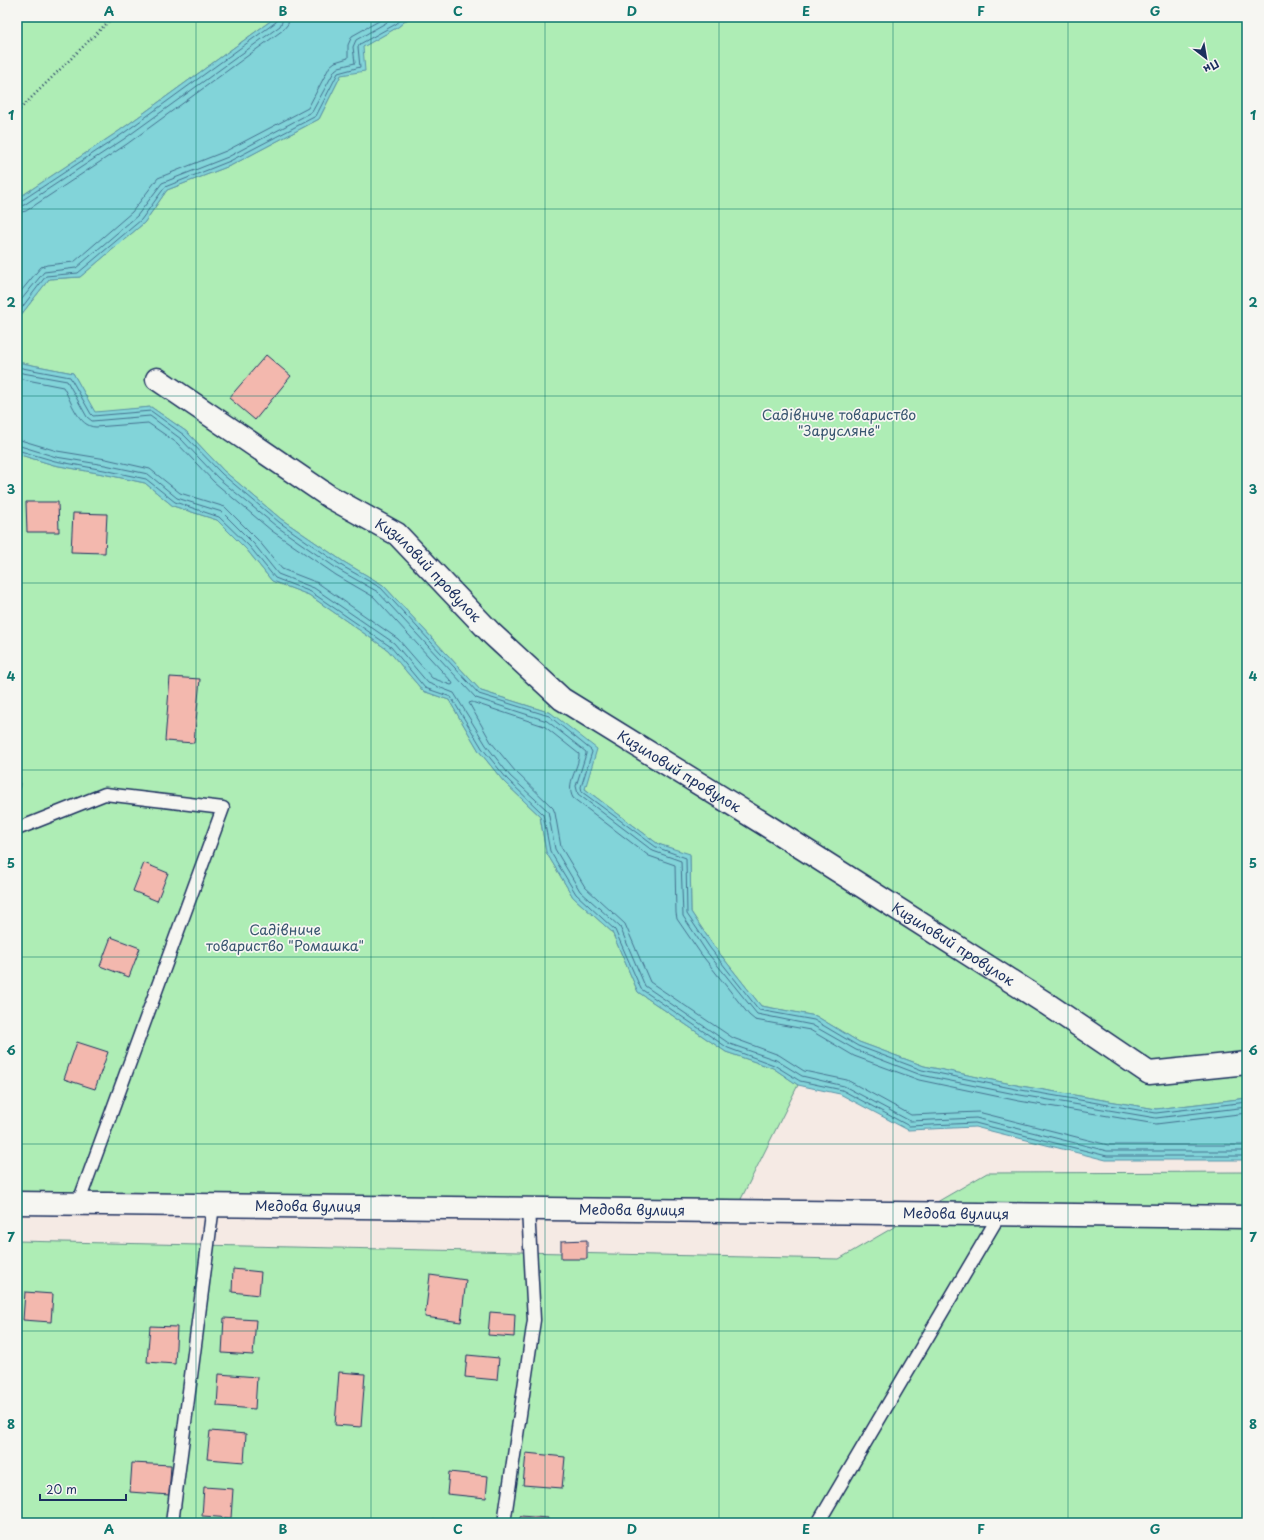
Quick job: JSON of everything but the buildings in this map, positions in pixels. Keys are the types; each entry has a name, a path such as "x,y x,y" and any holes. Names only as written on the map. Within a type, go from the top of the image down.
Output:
{"street":[{"name":"Кизиловий провулок","path":"157,379 330,497 398,534 492,634 562,699 766,825 1047,1004 1149,1073 1247,1063"},
{"name":"Медова вулиця","path":"17,1203 1247,1217"}],"lane":[{"path":"17,829 105,794 224,808 78,1204"},
{"path":"172,1523 213,1206"},
{"path":"504,1523 534,1320 528,1209"},
{"path":"818,1523 1000,1214"}],"path":[{"path":"17,112 113,17"}],"green space":[{"path":"17,17 276,17 119,131 17,199"},
{"name":"Садівниче товариство \"Зарусляне\"","path":"410,17 1247,17 1247,1098 1156,1109 1021,1086 924,1066 859,1042 816,1016 761,1006 713,945 691,912 690,855 658,844 585,789 551,713 481,691 383,585 344,562 281,519 224,471 187,432 151,407 95,413 73,373 17,362 17,320 49,279 80,277 144,223 167,190 232,165 319,119 341,75 362,47 398,27"},
{"name":"Садівниче товариство \"Ромашка\"","path":"17,454 54,465 145,483 173,506 217,520 247,550 272,581 309,595 388,650 423,691 449,700 479,751 504,782 540,816 546,852 573,897 612,932 638,992 726,1052 773,1068 798,1085 735,1211 17,1203"},
{"path":"1247,1172 1247,1523 17,1523 17,1241 839,1259 987,1173"}],"water":[{"path":"276,17 410,17 398,27 363,47 365,71 341,75 319,119 232,165 167,190 144,223 80,277 49,279 17,320 17,199 119,131"},
{"path":"17,362 73,373 95,412 151,407 187,432 224,471 281,519 344,562 383,585 481,691 551,713 597,749 585,789 658,844 690,854 691,912 713,945 761,1006 816,1016 859,1042 924,1066 1021,1086 1156,1109 1247,1098 1247,1160 1106,1160 975,1127 908,1130 840,1094 798,1085 773,1068 726,1052 638,992 612,932 573,897 546,852 540,816 504,782 479,751 449,700 423,691 388,650 309,595 272,581 247,550 217,520 173,506 145,483 54,465 17,454"}]}
